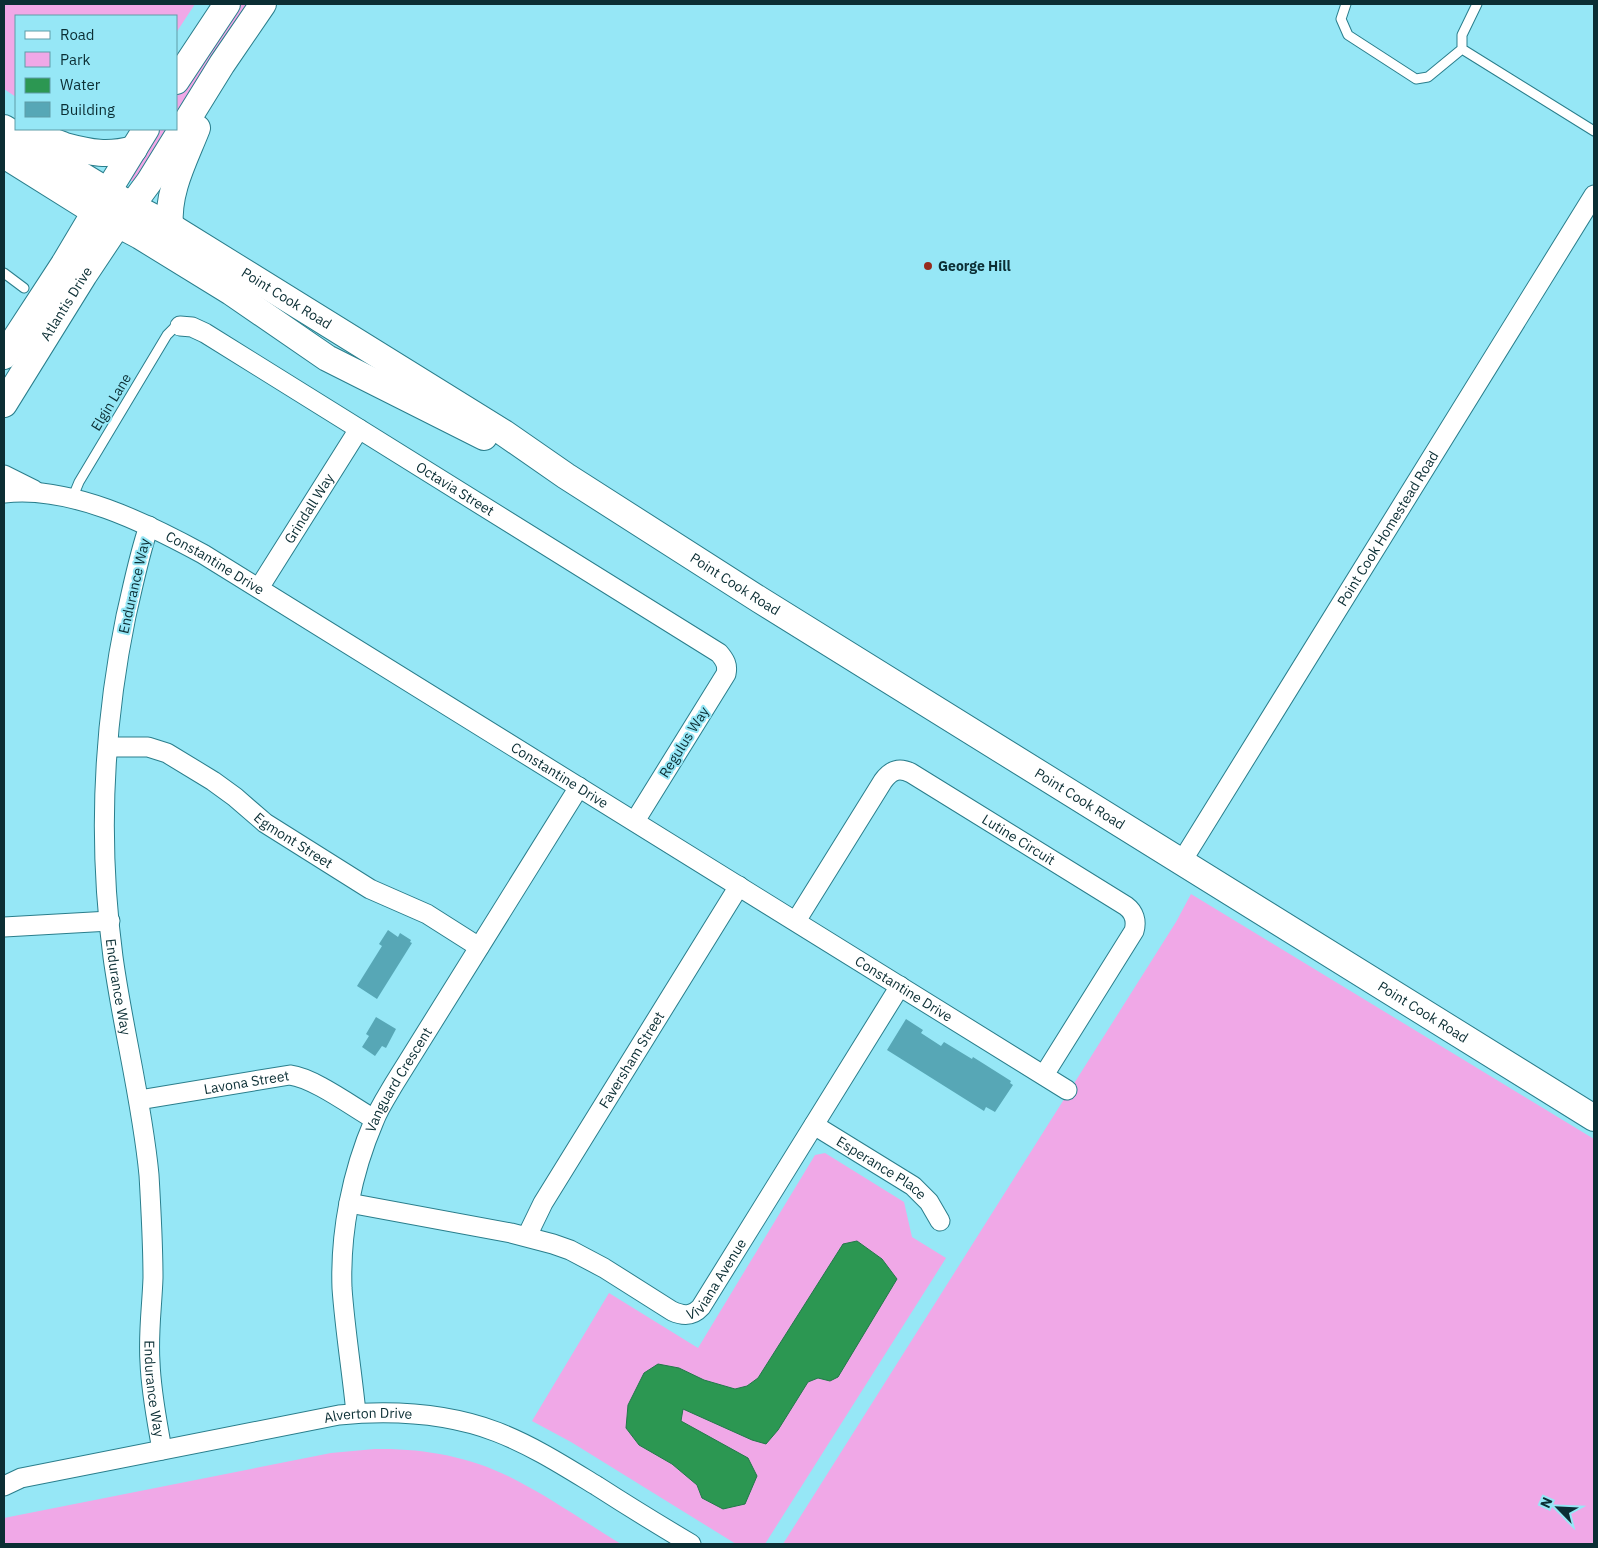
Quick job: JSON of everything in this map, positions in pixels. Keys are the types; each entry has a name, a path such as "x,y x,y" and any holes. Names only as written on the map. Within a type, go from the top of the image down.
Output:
{"main road":[{"path":"178,78 227,4"},
{"path":"170,226 171,202 178,173 222,64 262,4"},
{"name":"Atlantis Drive","path":"4,404 222,64"},
{"path":"7,139 44,138 100,154 119,153 140,139"},
{"name":"Point Cook Road","path":"7,139 101,202 125,215 170,226 504,433 566,476 760,600 1594,1118"},
{"name":"Atlantis Drive","path":"6,347 64,264 140,139"},
{"name":"Point Cook Road","path":"125,215 140,236 231,292 333,361 457,425 566,476"}],"street":[{"name":"Point Cook Homestead Road","path":"1182,861 1594,195"},
{"name":"Octavia Street","path":"180,326 192,327 205,333 714,649 726,662"},
{"name":"Grindall Way","path":"260,588 359,429"},
{"name":"Constantine Drive","path":"4,475 39,492"},
{"name":"Constantine Drive","path":"4,493 39,492 99,507 149,526 203,554 1067,1090"},
{"name":"Endurance Way","path":"149,526 140,554 120,648 113,694 108,747 104,840 116,980 139,1100 148,1174 153,1277 151,1385 162,1450"},
{"name":"Regulus Way","path":"635,821 723,679 727,671 726,662"},
{"name":"Egmont Street","path":"108,747 148,747 167,753 220,786 265,823 362,884 427,914 479,947"},
{"name":"Lutine Circuit","path":"796,921 883,781 890,772 905,770 911,773 1109,896 1131,911 1135,918 1135,927 1044,1075"},
{"name":"Vanguard Crescent","path":"356,1414 342,1286 343,1248 355,1176 374,1119 579,787"},
{"name":"Faversham Street","path":"527,1236 542,1203 739,886"},
{"path":"4,927 110,921"},
{"name":"Viviana Avenue","path":"349,1203 527,1236 553,1244 586,1258 672,1311 680,1314 693,1314 701,1307 900,986"},
{"name":"Lavona Street","path":"139,1100 290,1075 312,1083 374,1119"},
{"name":"Esperance Place","path":"814,1125 913,1186 929,1202 940,1221"},
{"name":"Alverton Drive","path":"4,1486 12,1477 162,1450 310,1420 373,1412 429,1416 466,1423 495,1432 528,1446 554,1459 691,1544"}],"lane":[{"path":"1346,4 1341,19 1348,34 1416,79 1428,77 1462,49"},
{"path":"1462,49 1462,35 1477,4"},
{"path":"1462,49 1594,131"},
{"path":"4,273 24,288"},
{"name":"Elgin Lane","path":"72,499 79,482 167,335 172,329 180,326"}],"green space":[{"path":"4,4 195,4 178,30 178,15 15,15 15,96 4,89"},
{"path":"236,4 253,4 178,120 178,94"},
{"path":"156,130 172,130 135,183 127,178"},
{"path":"1191,894 1594,1139 1594,1544 783,1544 1176,922"},
{"path":"825,1153 904,1202 912,1237 946,1258 765,1544 736,1544 571,1442 532,1421 609,1293 698,1348 815,1155"},
{"path":"375,1449 410,1450 444,1455 494,1470 538,1492 621,1544 4,1544 4,1518 331,1453"}],"water":[{"path":"857,1241 882,1259 897,1279 838,1377 830,1381 818,1378 808,1382 778,1430 766,1444 752,1440 683,1409 681,1421 748,1458 757,1476 745,1504 723,1509 702,1498 697,1485 672,1464 639,1445 626,1428 628,1405 644,1373 658,1364 679,1368 704,1380 735,1389 747,1386 758,1378 843,1244"}],"building":[{"path":"388,930 398,937 400,933 411,940 410,942 412,943 377,999 357,986 382,946 379,944"},
{"path":"376,1017 396,1029 386,1048 382,1046 375,1056 362,1047 369,1036 366,1034"},
{"path":"906,1019 923,1030 921,1033 941,1046 944,1042 972,1059 973,1057 1011,1081 1010,1083 1013,1085 995,1112 986,1107 984,1111 887,1050"}],"place":[{"name":"George Hill","path":"928,266"}]}
